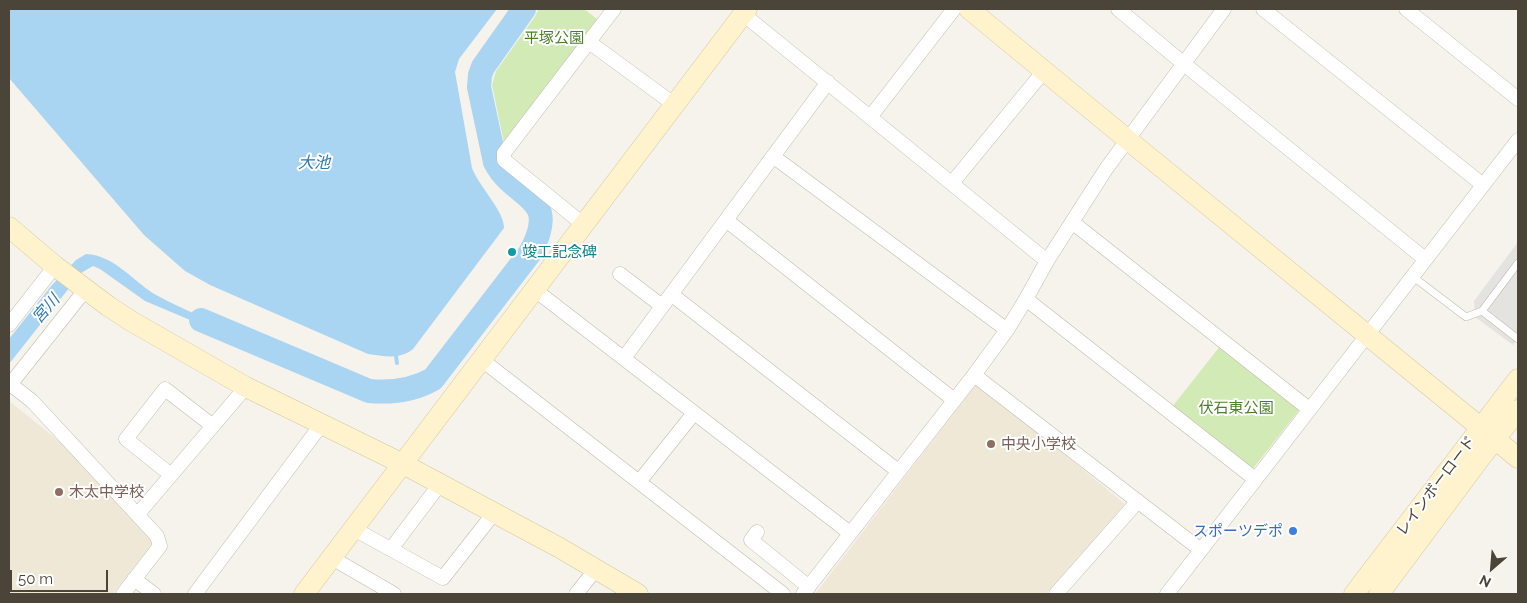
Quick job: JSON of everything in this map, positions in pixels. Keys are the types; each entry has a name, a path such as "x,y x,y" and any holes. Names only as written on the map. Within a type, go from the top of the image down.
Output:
{"street":[{"path":"584,225 504,160 504,153 614,9"},
{"path":"870,116 954,9"},
{"path":"970,9 1518,458"},
{"path":"1118,9 1425,259"},
{"path":"757,532 751,540 806,590 1007,330 1047,261 1106,169 1224,9"},
{"path":"1263,9 1483,185"},
{"path":"1406,9 1518,99"},
{"path":"304,594 745,12 1047,261"},
{"path":"589,42 675,105"},
{"path":"952,183 1044,71"},
{"path":"624,358 828,82"},
{"path":"1167,594 1518,140"},
{"path":"774,156 1007,330"},
{"path":"726,220 954,400"},
{"path":"1072,222 1309,409"},
{"path":"9,227 57,268 131,321 246,387 403,464 596,569 638,594"},
{"path":"9,325 57,268"},
{"path":"620,274 662,306"},
{"path":"84,288 10,385 32,401 157,536 160,546 123,594"},
{"path":"535,290 850,533"},
{"path":"670,294 898,471"},
{"path":"1026,299 1255,479"},
{"path":"482,360 783,594"},
{"path":"974,375 1201,550"},
{"name":"レインボーロード","path":"1379,594 1488,433 1518,379"},
{"path":"138,514 246,387"},
{"path":"172,475 126,439 164,389 213,426"},
{"name":"レインボーロード","path":"1354,594 1488,433 1518,410"},
{"path":"639,482 694,413"},
{"path":"195,594 321,424"},
{"path":"391,549 440,484"},
{"path":"1056,594 1138,501"},
{"path":"354,528 443,578 494,514"},
{"path":"332,558 394,594"},
{"path":"576,594 596,569"},
{"path":"134,579 154,594"}],"lane":[{"path":"1412,276 1466,317 1482,311 1518,263"},
{"path":"1482,311 1518,339"}],"shaded area":[{"path":"1518,242 1518,338 1513,345 1475,317 1474,301"},
{"name":"中央小学校","path":"977,383 1125,504 1046,594 815,594"},
{"name":"木太中学校","path":"9,401 69,449 151,536 152,544 113,594 9,594"}],"green space":[{"name":"平塚公園","path":"539,9 584,9 601,22 505,148 492,85 496,71"},
{"name":"伏石東公園","path":"1221,345 1300,409 1251,471 1172,407"}],"water":[{"name":"大池","path":"9,9 497,9 459,59 455,72 472,168 496,206 504,228 413,349 403,355 368,354 210,285 185,271 144,235 9,78"},
{"name":"宮川","path":"86,254 106,259 158,296 185,310 232,329 228,336 145,301 93,266 81,273 9,364 9,339 52,285 76,260"}],"waterway":[{"path":"201,320 369,391 386,392 402,390 418,386 433,379 530,253 539,234 541,219 538,209 532,200 504,175 495,162 479,87 483,67 524,9"},
{"path":"396,356 397,363"},
{"path":"400,382 401,390"}],"place":[{"name":"竣工記念碑","path":"512,252"},
{"name":"中央小学校","path":"991,444"},
{"name":"木太中学校","path":"59,492"},
{"name":"スポーツデポ","path":"1293,531"}]}
